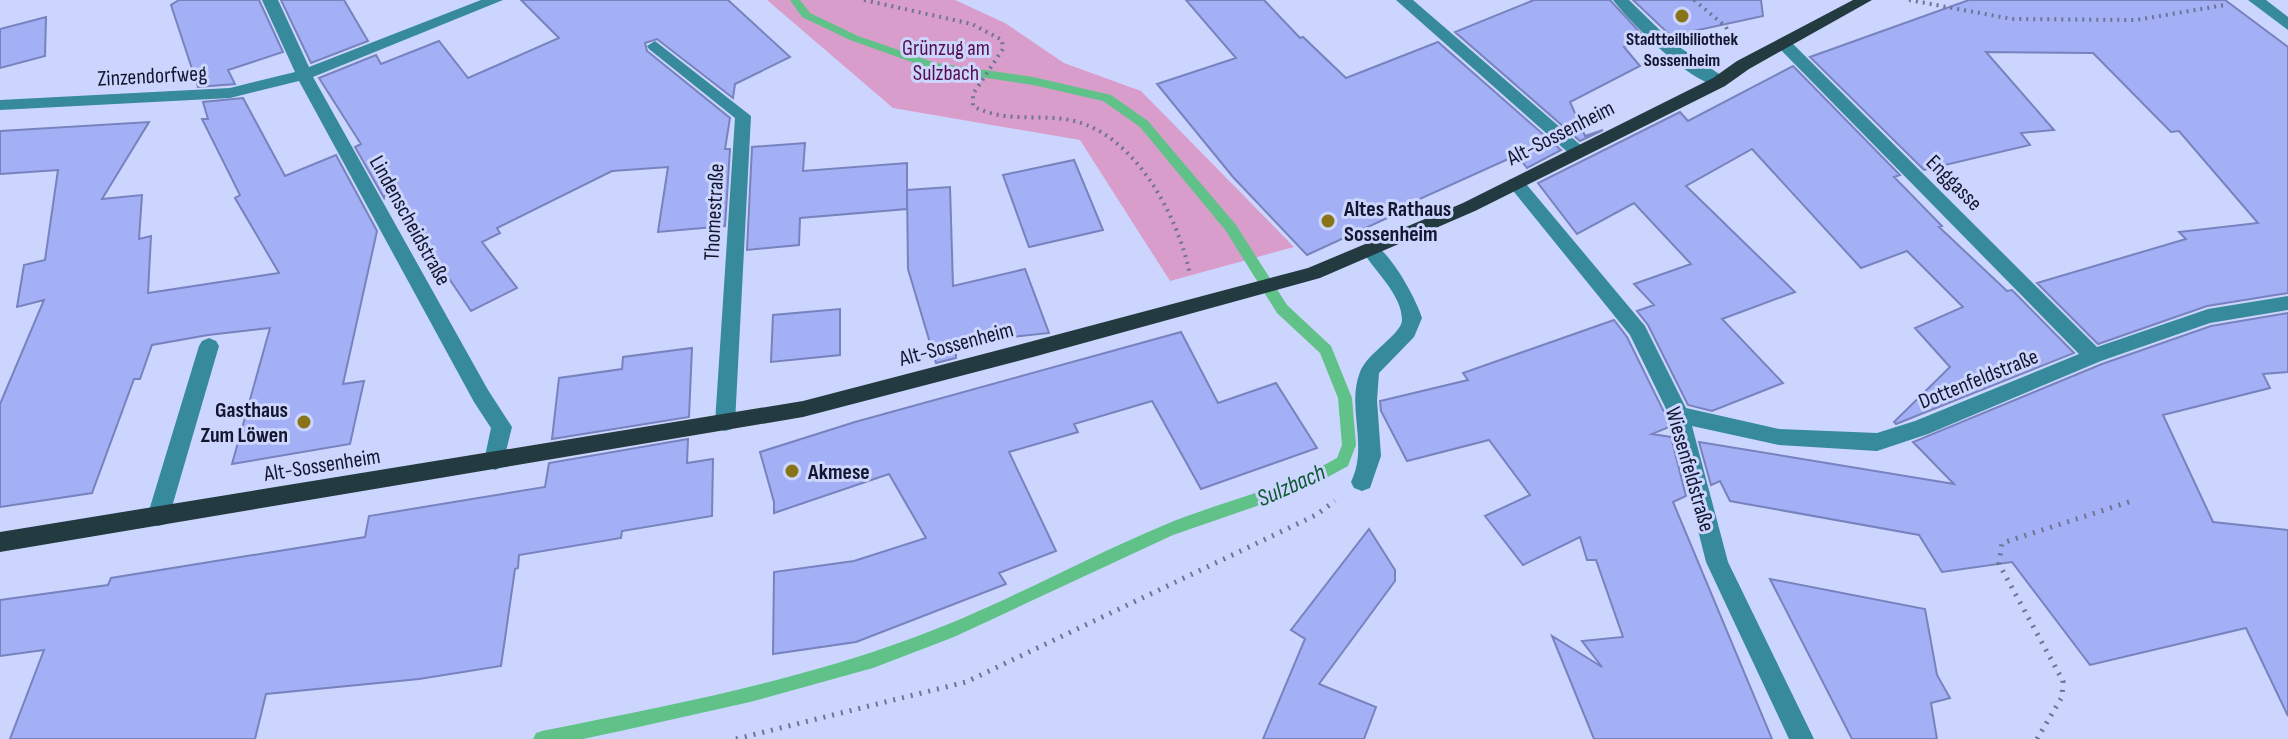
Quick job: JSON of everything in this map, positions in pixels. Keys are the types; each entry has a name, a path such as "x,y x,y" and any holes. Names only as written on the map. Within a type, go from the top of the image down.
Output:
{"main road":[{"name":"Alt-Sossenheim","path":"0,542 803,409 1313,273 1371,250 1516,183 1719,82 1743,65 1864,0"}],"street":[{"name":"Lindenscheidstraße","path":"270,0 304,75 481,396 502,427 495,461"},
{"name":"Zinzendorfweg","path":"0,105 230,93 304,75 495,0"},
{"path":"1404,0 1578,152"},
{"path":"1621,0 1650,34 1673,54 1719,82"},
{"path":"2256,0 2288,25"},
{"name":"Enggasse","path":"1783,43 2094,356"},
{"name":"Thomestraße","path":"655,46 743,116 725,423"},
{"name":"Wiesenfeldstraße","path":"1516,183 1638,331 1679,415 1717,562 1802,739"},
{"path":"1362,482 1370,470 1371,456 1368,376 1375,359 1407,335 1413,322 1411,310 1371,250"},
{"name":"Dottenfeldstraße","path":"1679,415 1779,437 1877,442 1921,428 2094,356 2208,316 2288,303"},
{"path":"158,517 209,346"}],"path":[{"path":"864,0 902,12 991,30 1002,40 1001,54 973,94 973,106 994,116 1036,116 1086,123 1117,143 1159,199 1187,252 1190,274 1217,300"},
{"path":"1694,0 1726,27 1743,65"},
{"path":"1909,0 2012,19 2136,20 2239,2"},
{"path":"736,739 966,682 1316,515 1362,482"},
{"path":"2037,739 2062,697 2063,681 1999,564 2002,543 2132,501"}],"green space":[{"name":"Grünzug am Sulzbach","path":"767,0 955,0 1005,23 1064,63 1141,91 1294,247 1170,281 1080,140 893,108"}],"building":[{"path":"179,0 259,0 283,52 228,70 235,84 198,87 171,5"},
{"path":"281,0 344,0 368,41 311,63"},
{"path":"521,0 728,0 790,57 735,84 733,98 657,39 645,43 647,51 730,118 725,149 730,149 725,226 658,232 668,167 612,171 497,228 500,233 482,242 517,288 471,311 387,187 384,198 355,147 361,144 319,78 376,55 381,64 439,41 468,78 559,38"},
{"path":"1186,0 1264,0 1300,38 1303,37 1346,78 1438,42 1561,150 1527,168 1517,155 1404,206 1407,209 1307,255 1233,177 1157,84 1236,58"},
{"path":"1534,0 1610,0 1648,41 1624,47 1640,66 1570,102 1585,136 1603,130 1580,141 1455,32"},
{"path":"1633,0 1761,0 1763,16 1671,36"},
{"path":"1969,0 2225,0 2288,47 2288,293 2207,306 2098,344 2037,283 2186,239 2179,232 2258,223 2179,131 2171,132 2093,53 1986,52 2054,130 2021,133 2030,145 1924,170 1810,57"},
{"path":"46,17 45,56 0,68 0,29"},
{"path":"1793,66 1900,175 1894,177 1942,226 1939,227 2007,291 2012,290 2074,353 1896,424 1894,422 1950,367 1915,328 1963,307 1907,251 1861,268 1752,149 1686,186 1795,292 1722,319 1783,383 1712,411 1688,405 1648,325 1637,311 1654,305 1634,284 1691,264 1634,203 1577,234 1538,183 1680,112 1688,121"},
{"path":"243,98 285,176 336,155 377,231 343,384 364,381 350,444 232,464 270,328 152,345 140,379 134,379 92,493 0,507 0,404 44,300 17,307 24,265 45,260 58,170 0,174 0,131 149,122 102,199 142,195 139,239 151,236 148,293 279,273 235,198 240,195 202,119 208,119 203,102"},
{"path":"805,143 803,171 907,163 907,209 800,218 799,245 747,250 752,147"},
{"path":"1074,160 1103,230 1029,247 1003,175"},
{"path":"950,187 953,286 1025,269 1049,333 956,343 956,358 936,363 908,269 907,190"},
{"path":"840,309 840,355 771,362 773,315"},
{"path":"2288,313 2288,372 2263,374 2270,388 2163,415 2213,522 2288,530 2288,716 2246,628 2090,665 2012,562 1942,572 1919,535 1730,501 1720,481 1711,485 1699,442 1954,484 1913,442 2102,364 2211,326"},
{"path":"1614,320 1627,337 1666,416 1669,427 1652,434 1671,437 1686,496 1673,502 1772,739 1594,739 1552,636 1602,667 1582,641 1623,637 1596,560 1587,560 1580,537 1523,565 1485,516 1530,495 1489,440 1407,461 1381,411 1380,401 1468,380 1463,373"},
{"path":"1181,332 1218,403 1276,383 1317,448 1201,489 1152,401 1074,424 1078,432 1009,452 1056,551 999,573 1006,584 856,642 773,654 774,572 854,561 926,538 889,474 774,513 774,502 760,452 855,422"},
{"path":"692,348 689,417 552,439 559,378 622,369 623,357"},
{"path":"688,439 687,463 713,459 712,516 622,531 621,538 519,555 501,666 419,679 266,694 255,739 10,739 44,650 0,656 0,600 108,585 111,578 365,537 369,516 545,487 549,463"},
{"path":"1369,529 1395,570 1395,581 1319,684 1376,707 1364,739 1263,739 1305,639 1291,630"},
{"path":"1770,579 1925,609 1937,675 1950,698 1931,703 1937,739 1852,739"}],"waterway":[{"name":"Sulzbach","path":"542,739 750,694 911,647 1168,530 1301,484 1343,462 1349,445 1345,398 1326,350 1282,309 1231,228 1144,124 1107,98 1033,81 934,66 854,38 806,15 795,0"}],"place":[{"name":"Stadtteilbiliothek Sossenheim","path":"1682,16"},
{"name":"Altes Rathaus Sossenheim","path":"1328,221"},
{"name":"Gasthaus Zum Löwen","path":"304,422"},
{"name":"Akmese","path":"792,471"}]}
